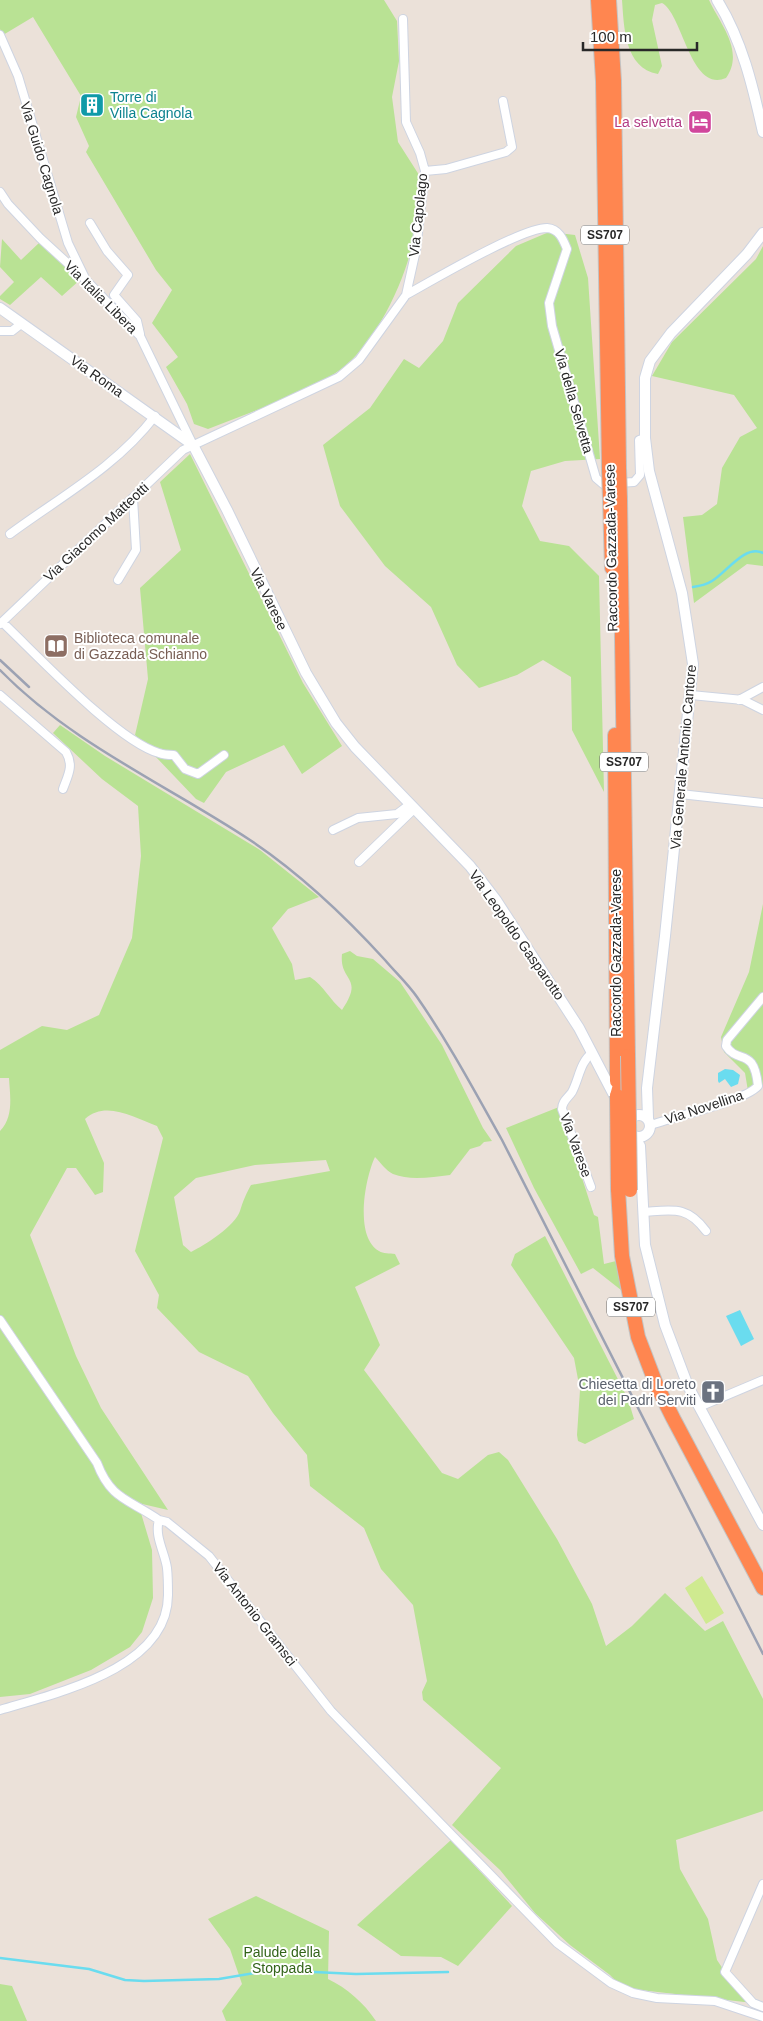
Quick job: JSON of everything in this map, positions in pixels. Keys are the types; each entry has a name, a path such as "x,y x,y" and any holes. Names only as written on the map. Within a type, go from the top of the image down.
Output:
{"highway":[{"name":"Raccordo Gazzada-Varese","path":"598,0 603,72 615,499 614,665 622,1026 615,1096 624,1189"},
{"name":"Raccordo Gazzada-Varese","path":"608,0 614,81 614,469"},
{"name":"Raccordo Gazzada-Varese","path":"622,1026 628,1056 622,1256 638,1337 656,1384 763,1588"},
{"name":"Raccordo Gazzada-Varese","path":"615,1096 628,1056"}],"main road":[{"path":"717,0 728,18 740,46 763,132"},
{"name":"Via Generale Antonio Cantore","path":"649,1121 647,1088 680,794 692,664 689,629 682,592 649,471 645,438 645,378 650,361 658,348 747,254 763,233"},
{"name":"Via Roma","path":"0,308 192,444"},
{"name":"Via Varese","path":"192,444 227,510 306,673 336,723 355,748"},
{"name":"Via Leopoldo Gasparotto","path":"355,748 470,866 496,900 552,984 615,1096 632,1119 629,1131 639,1136"},
{"name":"Via Generale Antonio Cantore","path":"632,1119 647,1088"},
{"path":"632,1119 642,1114 649,1121 649,1132 639,1136 645,1245 665,1325 688,1386 760,1513 763,1525"}],"street":[{"name":"Via Capolago","path":"192,444 339,377 359,360 406,295 416,250 425,171 420,153 406,122 403,19"},
{"name":"Via Guido Cagnola","path":"0,35 18,76 68,243 86,280"},
{"path":"425,171 446,169 506,152 512,147 503,101"},
{"name":"Via Italia Libera","path":"0,192 8,204 140,336 192,444"},
{"path":"0,208 8,204"},
{"path":"90,223 107,251 128,275 114,295 136,321 140,336"},
{"name":"Via Capolago","path":"406,295 510,240 534,230 549,228 563,238"},
{"name":"Via della Selvetta","path":"563,238 567,249 549,303 552,326 596,478 603,484 634,482 640,475 639,440 645,438"},
{"path":"0,331 12,330 22,324"},
{"path":"10,534 55,504 118,457 155,416"},
{"name":"Via Giacomo Matteotti","path":"192,444 183,450 1,623 76,693 118,729 148,748 159,754 174,755 185,769 198,774 224,755"},
{"path":"118,580 136,550 133,498"},
{"path":"739,700 763,687"},
{"path":"0,695 66,752 71,761 71,768 63,789"},
{"path":"690,695 739,700 752,703 763,710"},
{"path":"680,794 763,803"},
{"path":"332,830 358,818 398,814 412,807"},
{"path":"359,862 412,807"},
{"name":"Via Novellina","path":"649,1121 731,1099 754,1090 758,1086 757,1070 752,1063 731,1052 726,1046 727,1040 763,998"},
{"name":"Via Varese","path":"591,1187 562,1109 562,1103 576,1084 585,1058 592,1053"},
{"path":"643,1212 686,1211 696,1218 706,1231"},
{"name":"Via Antonio Gramsci","path":"0,1320 97,1463 104,1481 115,1494 159,1520 167,1522 209,1556 331,1711 557,1943 617,1986 633,1993 657,1998 715,2001 763,2017"},
{"path":"699,1407 763,1380"},
{"path":"0,1710 101,1676 148,1645 159,1632 168,1599 167,1568 157,1526 159,1520"},
{"path":"763,1884 725,1972 753,2003 763,2007"}],"green space":[{"path":"0,0 384,0 397,21 399,61 392,97 398,142 421,178 418,215 411,250 392,302 372,336 347,364 319,383 208,429 194,424 187,404 166,367 178,357 152,323 172,290 156,270 86,152 89,146 76,117 81,96 33,17 3,35 0,29"},
{"path":"622,0 709,0 729,38 732,48 731,68 726,78 714,80 704,74 695,64 676,21 662,3 655,5 652,20 662,66 658,74 638,64 632,55 625,33"},
{"path":"549,232 575,235 588,278 600,459 565,461 531,471 522,506 540,541 569,546 599,576 604,792 572,730 571,677 543,660 517,675 479,688 457,665 431,607 385,566 340,506 323,445 370,408 404,359 419,368 443,341 458,303 516,246"},
{"path":"2,239 21,260 40,242 81,279 62,296 41,277 10,305 0,299 0,296 14,282 0,267"},
{"path":"763,246 763,566 747,564 694,603 683,517 702,515 717,504 722,468 740,437 757,428 734,395 652,376 672,342 756,259"},
{"path":"190,454 303,683 342,746 302,774 284,745 226,772 204,803 196,799 135,735 148,679 140,588 181,550 160,482"},
{"path":"60,725 105,756 260,850 319,897 288,909 272,928 292,964 295,980 310,977 342,1010 351,991 351,985 344,970 342,954 350,951 357,956 373,959 400,982 442,1045 483,1128 492,1141 484,1142 480,1146 470,1149 450,1175 421,1178 400,1176 388,1171 375,1157 365,1192 364,1221 366,1233 371,1244 379,1251 395,1254 400,1264 355,1287 380,1345 364,1370 442,1473 458,1479 488,1455 499,1452 508,1460 557,1539 592,1604 606,1646 632,1626 665,1593 705,1631 723,1621 763,1699 763,1811 676,1840 680,1869 708,1919 717,1960 735,1987 753,2003 623,1988 610,1975 570,1945 535,1913 500,1870 452,1825 501,1768 423,1700 422,1692 427,1681 413,1605 381,1569 364,1528 310,1486 307,1455 273,1413 248,1376 199,1352 157,1308 159,1295 135,1251 163,1138 157,1126 121,1112 102,1111 85,1119 104,1163 103,1192 95,1195 76,1168 67,1168 30,1235 76,1356 101,1408 168,1510 138,1503 152,1550 153,1598 142,1632 130,1647 91,1670 30,1694 0,1697 0,1131 9,1113 10,1099 9,1078 0,1078 0,1050 42,1026 67,1030 99,1015 132,938 141,856 138,806 102,779 53,733","holes":["326,1160 330,1171 251,1185 237,1217 226,1229 191,1252 183,1245 174,1197 196,1178 255,1165"]},
{"path":"763,904 763,1086 748,1091 745,1073 724,1052 721,1037 749,972"},
{"path":"559,1107 594,1215 598,1217 604,1264 616,1261 621,1290 593,1268 581,1274 534,1188 506,1128"},
{"path":"545,1236 628,1399 634,1419 585,1444 578,1441 577,1435 580,1390 574,1358 511,1265 515,1254"},
{"path":"702,1576 724,1613 706,1624 685,1588"},
{"path":"451,1840 512,1906 458,1966 441,1957 401,1956 357,1925"},
{"name":"Palude della Stoppada","path":"256,1896 329,1931 328,1979 355,1997 376,2021 226,2021 222,2011 242,1984 230,1949 208,1919"},
{"path":"0,1984 12,1986 27,2021 0,2021"}],"water":[{"path":"725,1069 733,1070 740,1075 738,1084 731,1087 725,1079 719,1083 718,1073"},
{"path":"740,1310 754,1339 741,1346 726,1316"}],"waterway":[{"path":"693,587 712,581 749,552 763,553"},
{"path":"0,1958 89,1969 125,1980 144,1981 219,1979 272,1970 356,1974 448,1972"}],"railway":[{"path":"0,660 29,687"},
{"path":"0,670 57,720 120,762 250,840 287,867 354,927 413,992 451,1050 502,1140 763,1654"}],"place":[{"name":"Torre di Villa Cagnola","path":"92,105"},
{"name":"La selvetta","path":"700,122"},
{"name":"Biblioteca comunale di Gazzada Schianno","path":"56,646"},
{"name":"Chiesetta di Loreto dei Padri Serviti","path":"713,1392"}]}
